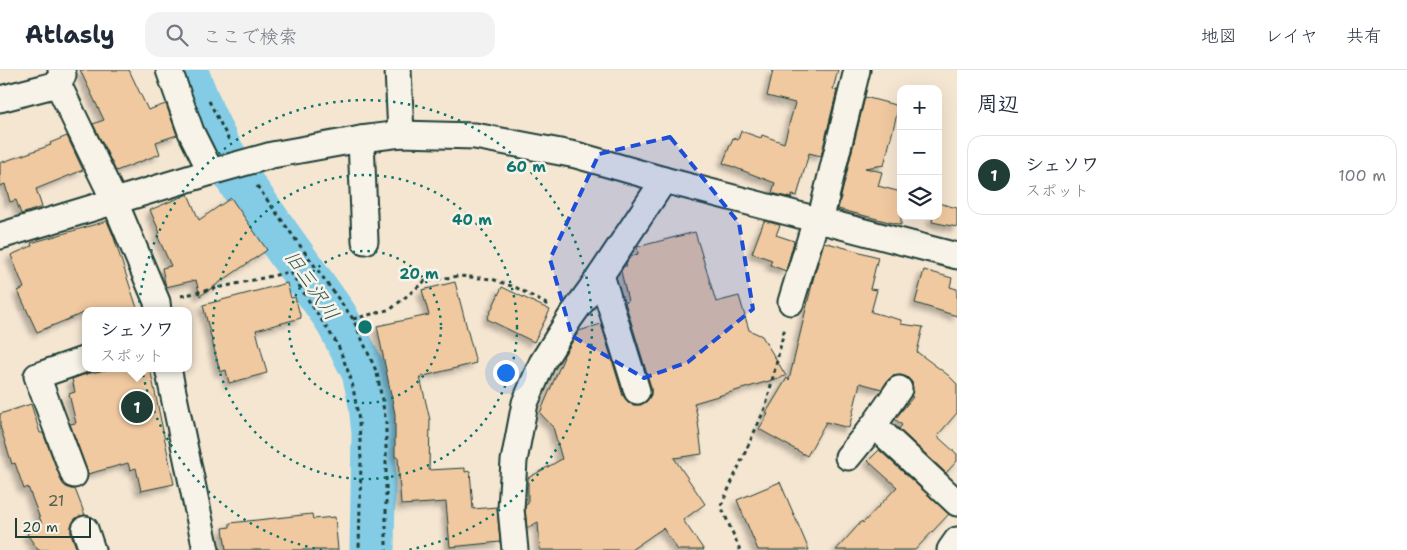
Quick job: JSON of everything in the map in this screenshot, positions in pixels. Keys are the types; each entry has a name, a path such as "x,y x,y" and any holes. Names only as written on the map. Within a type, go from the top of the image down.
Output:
{"street":[{"path":"169,70 191,132 211,172"},
{"path":"398,70 401,134"},
{"path":"791,302 818,221 857,70"},
{"path":"0,99 59,77 114,200 157,306"},
{"path":"0,236 114,200 272,155 401,134 475,136 576,155 818,221 957,256"},
{"path":"361,139 365,241"},
{"path":"515,550 511,509 512,490 514,461 525,403 542,363 570,318 664,180"},
{"path":"601,275 637,391"},
{"path":"74,475 37,376 82,360"},
{"path":"169,372 206,550"},
{"path":"848,457 874,425 899,389"},
{"path":"874,425 957,503"},
{"path":"950,550 957,540"}],"path":[{"path":"207,94 209,102 241,164 353,319 377,373 386,422 386,550"},
{"path":"157,306 290,272 338,345 352,382 359,421 361,460 359,550"},
{"path":"353,319 391,309 425,281 459,276 492,279 517,288 570,318"},
{"path":"740,550 721,506 766,406 791,302"}],"highlighted area":[{"path":"670,137 739,223 753,309 688,362 644,378 572,336 550,259 599,154"}],"building":[{"path":"80,70 129,70 148,110 166,104 177,135 156,142 160,154 116,171 93,124 104,120"},
{"path":"773,70 838,70 833,89 837,90 821,156 809,153 797,196 792,195 791,198 772,193 775,183 723,163 733,138 738,140 741,131 761,138 762,135 784,143 795,103 767,96"},
{"path":"865,97 897,105 897,114 884,165 865,168 882,172 878,186 897,191 897,220 901,220 901,225 838,209"},
{"path":"67,136 83,170 36,189 42,207 21,214 16,200 10,202 5,184 0,186 0,163 51,145 50,143"},
{"path":"188,194 199,220 231,198 267,250 200,296 196,280 166,287 162,268 171,266 157,235 160,233 150,210"},
{"path":"942,204 957,208 957,227 932,222 932,220 942,220"},
{"path":"107,221 137,307 82,307 82,314 37,332 18,291 24,288 11,255 32,246 31,243"},
{"path":"764,221 780,225 776,235 794,241 786,271 770,265 772,260 752,253"},
{"path":"695,232 716,302 739,296 749,330 762,336 786,376 694,403 702,454 674,458 705,504 683,520 704,550 678,550 663,528 631,550 540,550 538,522 527,528 525,509 526,504 528,504 528,478 562,459 553,427 540,413 563,357 579,331 601,324 623,396 633,405 641,405 647,401 651,395 651,387 625,302 628,301 621,271 624,266 627,266 626,263 631,256 638,254 637,247"},
{"path":"824,242 878,257 870,289 877,290 871,312 901,320 901,324 923,327 917,352 957,384 957,413 937,436 957,454 957,461 946,473 899,429 902,425 895,419 913,397 911,396 913,390 912,382 907,377 901,375 892,376 882,389 860,383 849,428 826,422 807,456 759,429 768,414 766,413 787,378 789,380"},
{"path":"924,270 952,278 950,287 957,289 957,316 915,303"},
{"path":"455,282 476,363 420,377 430,420 429,470 465,468 465,472 470,471 473,509 497,507 500,542 450,547 446,502 401,505 398,457 395,457 395,414 377,326 429,315 422,290"},
{"path":"287,283 291,298 295,297 301,318 256,330 267,373 229,383 226,370 220,372 203,305"},
{"path":"502,287 550,310 534,342 487,319"},
{"path":"96,372 151,372 174,484 141,491 136,468 130,470 128,463 88,474 70,424 76,423 69,394 75,392 72,379"},
{"path":"31,404 40,433 43,433 61,480 65,486 75,489 85,515 75,519 71,526 71,534 77,550 38,550 27,534 42,524 28,487 24,489 15,463 12,464 0,426 0,414"},
{"path":"879,450 949,514 915,550 836,550 897,487 868,461"},
{"path":"780,482 809,550 758,550 737,500"},
{"path":"312,514 313,519 335,517 338,550 226,550 223,528 230,527 230,523"}],"waterway":[{"name":"旧三沢川","path":"185,70 217,145 242,185 335,316 364,372 371,404 374,434 372,550"}],"place":[{"name":"シェソワ","path":"137,407"}]}
